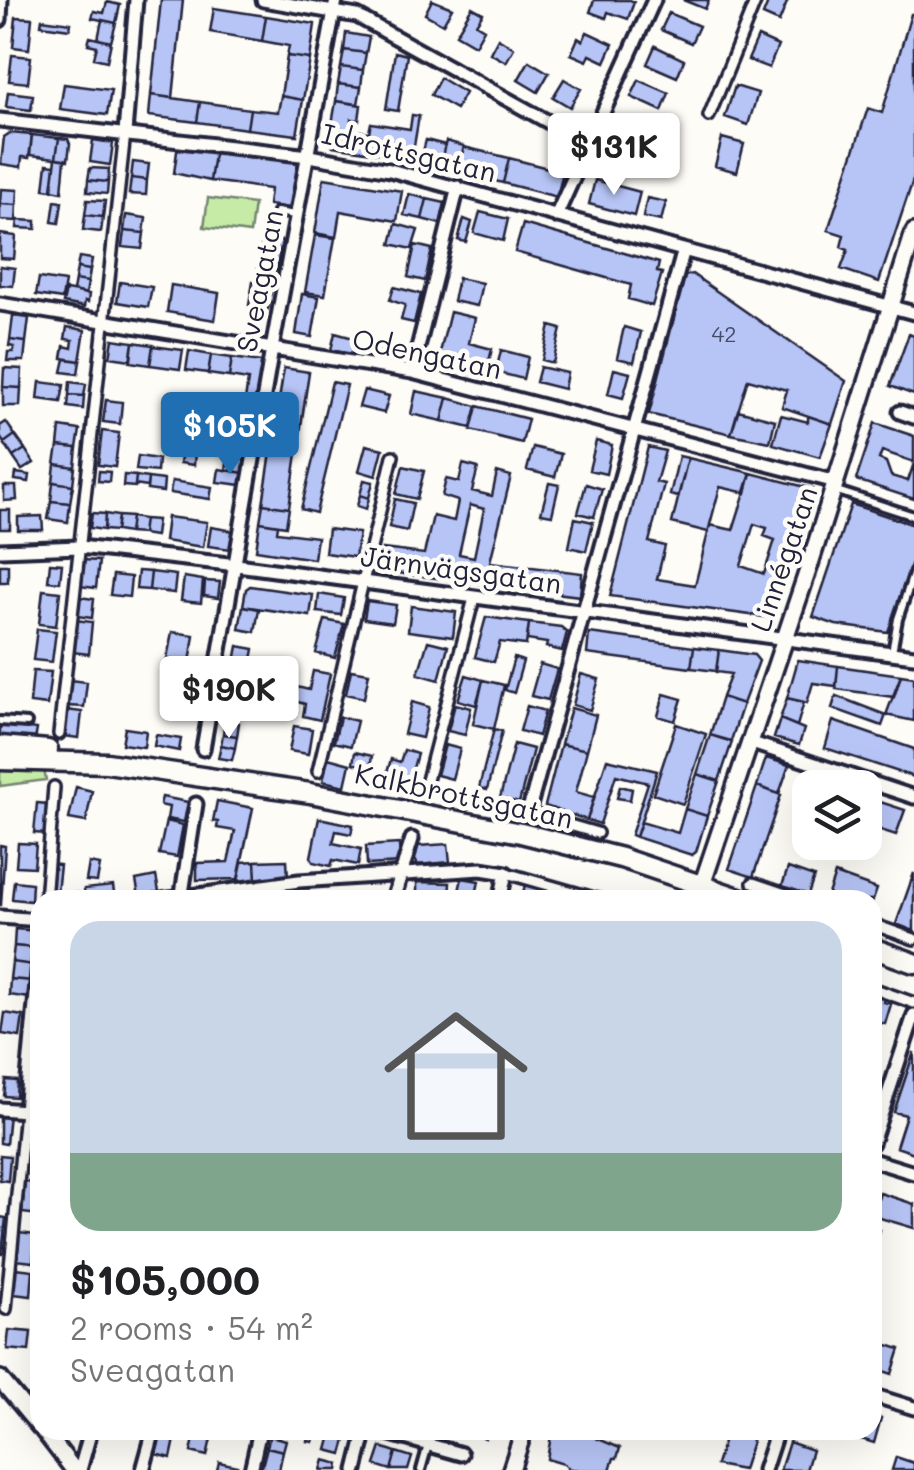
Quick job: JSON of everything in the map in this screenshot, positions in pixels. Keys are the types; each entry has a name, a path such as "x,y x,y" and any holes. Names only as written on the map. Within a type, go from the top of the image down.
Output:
{"main road":[{"name":"Kalkbrottsgatan","path":"0,746 55,750 107,764"},
{"name":"Kalkbrottsgatan","path":"0,760 107,764 310,792 621,858 694,890"},
{"path":"882,952 914,963"}],"street":[{"path":"0,20 2,0"},
{"path":"59,734 136,0"},
{"path":"264,0 335,6 381,27 590,145"},
{"path":"556,216 654,0"},
{"path":"709,116 756,0"},
{"name":"Sveagatan","path":"203,750 335,6"},
{"name":"Idrottsgatan","path":"0,120 309,156 458,187 914,313"},
{"path":"412,372 458,187"},
{"name":"Linnégatan","path":"700,890 835,486 914,232"},
{"path":"598,834 528,812 683,252"},
{"name":"Odengatan","path":"0,304 412,372 835,486"},
{"path":"900,412 914,416"},
{"path":"318,771 394,456"},
{"name":"Järnvägsgatan","path":"0,550 80,547 237,565 914,656"},
{"path":"424,792 474,598"},
{"path":"749,742 914,797"},
{"path":"46,890 54,786"},
{"path":"182,890 196,804"},
{"path":"396,890 412,839"},
{"path":"237,890 299,881 481,869 566,890"},
{"path":"502,890 506,873"},
{"path":"0,917 30,919"},
{"path":"882,928 914,939"},
{"path":"882,992 914,1003"},
{"path":"882,1112 914,1015"},
{"path":"6,1309 30,1058"},
{"path":"0,1110 30,1113"},
{"path":"882,1163 914,1173"},
{"path":"0,1379 30,1415"},
{"path":"882,1397 914,1408"},
{"path":"51,1440 77,1470"},
{"path":"77,1470 88,1440"},
{"path":"144,1470 152,1440"},
{"path":"250,1470 258,1440"},
{"path":"356,1470 364,1440"},
{"path":"411,1440 461,1454"},
{"path":"511,1470 521,1440"},
{"path":"764,1470 774,1440"}],"lane":[{"path":"277,212 298,216"},
{"path":"835,486 914,516"},
{"path":"892,652 914,572"},
{"path":"0,721 26,723"},
{"path":"421,1470 428,1445"}],"green space":[{"path":"208,198 254,204 250,233 204,227"},
{"path":"0,766 40,767 46,780 0,786"}],"building":[{"path":"161,0 183,0 173,98 151,95"},
{"path":"432,0 452,8 443,24 425,14"},
{"path":"594,0 634,2 628,19 608,12 606,18 590,12"},
{"path":"683,0 709,0 705,9"},
{"path":"769,0 788,0 779,22 763,15"},
{"path":"107,2 120,5 116,23 92,18 94,11 104,13"},
{"path":"472,7 483,13 476,24 484,29 475,45 456,34"},
{"path":"214,8 266,16 262,41 210,32"},
{"path":"669,13 699,26 691,43 661,30"},
{"path":"911,14 914,177 879,282 841,269 848,250 841,247 844,235 828,230 868,108 882,113"},
{"path":"266,16 315,24 310,59 287,56 289,46 262,41"},
{"path":"16,17 32,18 29,49 13,47"},
{"path":"42,19 71,23 70,29 41,25"},
{"path":"102,20 116,23 111,42 98,39"},
{"path":"587,32 613,44 605,62 590,55 587,61 571,54 578,38 583,41"},
{"path":"346,33 369,37 366,53 344,50"},
{"path":"90,37 111,42 107,61 94,58 97,46 88,44"},
{"path":"758,37 778,46 769,68 748,60"},
{"path":"498,38 514,48 506,62 490,53"},
{"path":"655,46 684,60 677,77 647,64"},
{"path":"344,50 366,53 363,70 341,67"},
{"path":"395,52 407,55 398,111 386,109"},
{"path":"12,55 31,57 28,83 9,81"},
{"path":"287,56 310,59 303,100 281,96"},
{"path":"529,61 549,73 538,92 518,80"},
{"path":"341,67 363,70 361,87 338,84"},
{"path":"440,78 465,93 456,109 431,95"},
{"path":"564,79 581,89 570,107 553,97"},
{"path":"639,80 669,93 662,111 631,97"},
{"path":"64,84 111,90 107,115 60,109"},
{"path":"338,84 361,87 358,104 336,101"},
{"path":"735,86 758,93 748,125 725,117"},
{"path":"8,92 33,95 31,110 6,107"},
{"path":"151,95 200,102 197,122 149,116"},
{"path":"281,96 303,100 297,135 247,129 250,109 278,112"},
{"path":"336,101 361,105 359,120 351,119 351,130 369,132 371,123 410,129 412,115 419,116 412,158 333,146 329,142"},
{"path":"200,102 250,109 247,129 197,122"},
{"path":"646,123 663,131 653,153 636,146"},
{"path":"10,133 32,135 29,158 22,157 21,167 1,164 4,137"},
{"path":"32,135 59,138 56,158 30,155"},
{"path":"59,138 68,139 68,160 56,158"},
{"path":"616,138 631,144 619,174 604,168"},
{"path":"722,138 744,144 737,172 715,166"},
{"path":"93,140 113,143 110,165 90,162"},
{"path":"426,140 445,145 440,164 421,159"},
{"path":"446,141 464,146 458,168 440,164"},
{"path":"178,144 215,148 210,181 174,173"},
{"path":"464,147 509,158 503,183 458,172"},
{"path":"215,148 305,160 296,209 268,205 270,189 210,181"},
{"path":"56,158 65,159 62,192 52,190"},
{"path":"509,158 563,172 557,197 503,183"},
{"path":"133,162 149,164 147,180 131,178"},
{"path":"47,164 55,165 52,190 44,189"},
{"path":"90,168 109,169 108,182 88,180"},
{"path":"131,178 147,180 146,195 129,194"},
{"path":"324,178 402,191 397,221 340,211 336,237 315,233"},
{"path":"88,180 108,182 107,194 87,192"},
{"path":"595,180 640,192 634,216 589,204"},
{"path":"1,189 18,190 17,205 0,204"},
{"path":"409,194 427,199 422,219 404,215"},
{"path":"647,198 666,202 661,221 643,217"},
{"path":"427,199 445,203 440,224 422,219"},
{"path":"87,200 105,201 103,217 85,215"},
{"path":"55,201 62,202 59,223 52,222"},
{"path":"0,204 17,205 16,221 0,220"},
{"path":"480,212 508,219 503,241 474,233"},
{"path":"85,215 103,217 101,232 83,230"},
{"path":"126,215 146,218 144,233 124,231"},
{"path":"464,219 472,222 466,242 458,240"},
{"path":"18,220 36,221 36,229 17,228"},
{"path":"396,224 418,230 412,249 391,244"},
{"path":"523,224 659,263 657,272 662,273 652,306 628,299 631,285 515,252"},
{"path":"124,231 144,233 142,249 122,247"},
{"path":"0,234 16,236 14,259 0,258"},
{"path":"315,235 335,238 325,295 305,292"},
{"path":"263,237 282,241 276,271 258,268"},
{"path":"415,245 432,249 425,281 408,277"},
{"path":"79,257 92,259 90,270 77,268"},
{"path":"0,266 15,268 13,286 0,285"},
{"path":"77,268 90,270 88,282 75,280"},
{"path":"692,274 846,381 832,424 782,407 787,390 748,379 731,434 649,414 685,276"},
{"path":"39,278 65,282 62,299 36,295"},
{"path":"458,278 482,283 477,306 453,301"},
{"path":"75,280 88,282 86,294 73,291"},
{"path":"120,282 152,287 148,307 117,302"},
{"path":"253,282 272,285 268,309 249,305"},
{"path":"171,285 219,293 215,320 167,312"},
{"path":"394,287 421,294 414,323 401,320 405,305 390,300"},
{"path":"66,290 89,294 88,302 84,307 63,303"},
{"path":"302,294 319,297 312,337 296,334"},
{"path":"450,312 475,318 469,343 492,349 485,377 437,365"},
{"path":"13,316 29,318 26,342 10,340"},
{"path":"550,326 561,329 553,363 542,360"},
{"path":"67,327 85,330 80,361 62,358 64,346 72,348 73,340 65,339"},
{"path":"624,327 641,332 634,362 617,358"},
{"path":"335,333 357,339 353,355 331,350"},
{"path":"909,334 914,336 914,395 890,386"},
{"path":"113,339 133,342 131,360 110,357"},
{"path":"10,340 26,342 24,361 7,361 8,352 13,352 14,347 9,346"},
{"path":"133,342 153,345 150,365 130,362"},
{"path":"375,343 395,347 392,364 372,361"},
{"path":"153,346 183,350 180,369 150,365"},
{"path":"501,350 528,357 523,379 496,372"},
{"path":"189,351 211,355 208,373 186,370"},
{"path":"211,355 232,358 229,377 208,374"},
{"path":"232,358 262,362 254,416 243,414 248,380 229,377"},
{"path":"65,359 80,361 78,374 62,372"},
{"path":"540,367 567,373 564,389 536,382"},
{"path":"4,368 22,369 21,388 3,387"},
{"path":"284,368 309,372 289,508 263,504"},
{"path":"614,369 630,373 623,398 608,394"},
{"path":"40,382 64,385 61,402 38,399"},
{"path":"70,382 86,384 84,396 69,395"},
{"path":"332,382 347,385 316,513 301,509"},
{"path":"3,387 21,388 20,406 3,406"},
{"path":"364,390 389,396 384,413 359,407"},
{"path":"416,391 448,398 442,421 411,414"},
{"path":"69,395 84,396 83,409 68,407"},
{"path":"448,398 477,406 471,428 442,421"},
{"path":"106,400 122,402 120,424 103,422"},
{"path":"477,406 528,419 522,443 471,430"},
{"path":"738,410 775,420 770,442 731,434"},
{"path":"781,415 808,422 808,416 832,424 820,457 773,444"},
{"path":"233,418 251,420 248,441 230,438"},
{"path":"6,422 15,435 4,443 0,426"},
{"path":"875,423 914,436 914,462 882,451 879,459 886,462 891,476 908,481 914,463 914,499 856,480"},
{"path":"60,427 80,430 77,448 58,446"},
{"path":"102,431 119,433 115,467 98,465"},
{"path":"15,435 25,449 13,457 4,443"},
{"path":"230,438 248,441 246,459 228,457"},
{"path":"596,441 612,445 606,474 589,470"},
{"path":"366,445 383,449 376,476 359,471"},
{"path":"58,446 77,448 75,467 55,464"},
{"path":"533,447 561,454 555,477 527,470"},
{"path":"648,447 665,451 656,482 664,484 649,542 665,546 657,579 695,585 710,525 733,530 751,473 813,489 773,618 610,596","holes":["754,524 767,528 764,536 775,540 764,574 741,566"]},
{"path":"25,449 34,463 22,470 13,457"},
{"path":"182,450 195,452 194,465 180,463"},
{"path":"138,456 158,459 157,472 136,470"},
{"path":"679,456 688,458 678,497 670,495"},
{"path":"228,457 246,459 244,473 226,470"},
{"path":"688,458 751,473 746,493 720,487 708,532 672,523"},
{"path":"55,464 75,467 73,485 53,482"},
{"path":"463,464 478,468 472,491 492,496 497,472 511,476 490,562 582,573 580,596 380,571 382,549 424,554 433,516 454,521 458,501 442,496 446,479 459,482","holes":["470,505 484,509 474,557 459,554"]},
{"path":"403,466 424,471 417,499 396,494"},
{"path":"219,469 244,473 242,485 217,482"},
{"path":"99,471 110,472 109,482 98,481"},
{"path":"16,473 30,475 29,482 15,480"},
{"path":"124,475 136,476 135,487 123,486"},
{"path":"136,476 148,478 147,487 135,485"},
{"path":"148,478 164,480 163,492 147,490"},
{"path":"364,480 373,482 369,498 360,495"},
{"path":"172,481 212,487 210,499 170,493"},
{"path":"53,482 73,485 70,503 51,501"},
{"path":"549,483 559,485 552,515 541,513"},
{"path":"586,484 602,489 594,517 578,513"},
{"path":"4,486 16,486 17,500 4,501"},
{"path":"360,495 369,498 366,509 357,506"},
{"path":"395,499 413,503 407,531 389,527"},
{"path":"51,501 70,503 68,522 48,519"},
{"path":"263,504 289,508 286,526 260,522"},
{"path":"851,504 914,525 914,556 888,632 836,625 813,617"},
{"path":"0,510 10,510 10,529 0,529"},
{"path":"92,513 105,514 104,530 90,528"},
{"path":"105,514 118,516 116,531 104,530"},
{"path":"42,516 43,530 18,530 18,517"},
{"path":"118,516 131,517 129,533 116,531"},
{"path":"131,517 144,519 142,534 129,533"},
{"path":"167,517 207,522 203,547 164,541"},
{"path":"575,518 593,522 586,551 569,547"},
{"path":"144,519 157,520 155,536 142,534"},
{"path":"260,522 278,525 277,532 317,537 314,559 256,550"},
{"path":"211,527 234,531 231,549 208,546"},
{"path":"328,529 359,533 355,557 325,553"},
{"path":"82,560 99,561 96,588 79,586"},
{"path":"50,563 62,564 60,582 48,581"},
{"path":"0,565 8,565 8,582 0,582"},
{"path":"138,571 151,572 149,590 136,589"},
{"path":"151,572 176,575 174,593 149,590"},
{"path":"113,575 131,577 129,597 110,595"},
{"path":"184,577 203,580 201,603 181,601"},
{"path":"205,581 220,582 218,598 204,596"},
{"path":"250,586 313,595 310,616 243,606"},
{"path":"43,590 60,592 56,626 39,624"},
{"path":"319,594 344,598 341,615 317,612"},
{"path":"79,597 94,599 92,618 77,616"},
{"path":"367,601 396,605 393,623 364,619"},
{"path":"243,606 259,609 255,632 239,629"},
{"path":"411,606 456,612 453,637 408,631"},
{"path":"486,617 529,623 526,645 500,642 494,662 475,657"},
{"path":"75,620 92,622 89,654 72,652"},
{"path":"325,620 344,624 335,658 316,653"},
{"path":"529,623 561,627 567,632 562,651 546,647 547,643 527,640"},
{"path":"37,629 56,631 52,662 33,660"},
{"path":"172,632 194,635 190,663 167,659"},
{"path":"589,633 694,647 691,668 587,654"},
{"path":"428,641 448,646 439,680 418,674"},
{"path":"238,646 254,649 251,665 235,662"},
{"path":"694,647 719,650 716,671 691,668"},
{"path":"719,650 754,655 759,661 743,704 722,697 731,674 716,672"},
{"path":"514,658 523,661 514,693 505,690"},
{"path":"798,660 838,666 836,686 813,683 807,703 787,698"},
{"path":"540,664 557,669 548,700 531,696"},
{"path":"838,666 901,675 894,697 836,689"},
{"path":"351,670 369,673 364,698 346,694"},
{"path":"33,671 51,672 47,705 30,703"},
{"path":"313,671 330,674 320,720 303,716 305,704 294,701 297,687 309,690"},
{"path":"581,674 599,679 590,710 573,705"},
{"path":"232,675 249,678 244,707 227,704"},
{"path":"466,675 483,680 476,705 458,700"},
{"path":"901,675 914,677 914,721 886,715"},
{"path":"186,676 205,679 202,695 184,692"},
{"path":"69,680 87,682 84,707 67,706"},
{"path":"483,680 504,685 494,729 473,724"},
{"path":"184,692 202,695 199,712 181,709"},
{"path":"664,694 682,699 675,721 658,716"},
{"path":"836,696 886,715 882,726 832,708"},
{"path":"722,697 743,704 731,741 710,735"},
{"path":"787,698 804,702 797,726 780,719"},
{"path":"412,702 429,707 422,738 404,734"},
{"path":"455,704 471,708 465,735 448,731"},
{"path":"527,706 545,711 538,736 520,731"},
{"path":"571,708 596,715 587,750 561,744"},
{"path":"66,710 82,712 79,738 63,736"},
{"path":"340,717 357,721 351,746 334,742"},
{"path":"780,719 804,729 799,745 774,738"},
{"path":"225,720 239,723 237,736 223,734"},
{"path":"833,721 914,749 914,777 825,748"},
{"path":"676,724 706,734 683,804 653,794"},
{"path":"0,725 37,729 35,741 0,736"},
{"path":"294,726 312,729 308,754 289,751"},
{"path":"125,728 146,731 144,747 122,744"},
{"path":"494,729 502,731 487,790 479,788"},
{"path":"223,734 237,736 235,748 221,745"},
{"path":"156,735 181,739 179,751 154,746"},
{"path":"710,735 732,742 719,781 697,774"},
{"path":"514,744 533,749 519,803 500,798"},
{"path":"561,744 587,750 576,792 594,797 587,820 545,806"},
{"path":"221,745 235,748 232,760 218,758"},
{"path":"445,745 460,749 452,779 437,775"},
{"path":"404,750 417,754 409,782 386,776 391,759 400,762"},
{"path":"355,752 372,756 370,768 353,763"},
{"path":"328,758 350,764 345,786 323,781"},
{"path":"766,758 789,765 779,794 757,786"},
{"path":"607,759 657,771 636,837 631,835 648,783 616,775 600,824 587,820"},
{"path":"697,774 719,781 707,816 685,809"},
{"path":"620,786 632,789 630,800 617,798"},
{"path":"757,786 781,795 753,877 729,869"},
{"path":"76,787 92,791 86,822 69,819"},
{"path":"162,797 188,802 184,822 167,819 169,807 160,805"},
{"path":"217,801 253,808 238,879 197,880 197,863 228,862 235,831 217,828 218,822 213,821"},
{"path":"37,803 48,804 46,834 34,833"},
{"path":"882,803 905,810 896,835 882,830"},
{"path":"685,809 707,816 692,855 636,837 641,822 678,833"},
{"path":"319,818 353,825 351,834 336,831 333,843 361,849 358,865 333,860 331,866 313,862"},
{"path":"166,821 183,825 177,857 159,854"},
{"path":"18,843 36,844 34,867 16,866"},
{"path":"399,844 400,863 367,865 366,846"},
{"path":"448,844 450,862 418,865 415,860 418,846"},
{"path":"0,845 5,846 1,905 0,905"},
{"path":"287,860 288,879 256,880 255,861"},
{"path":"255,861 256,880 238,881 242,862"},
{"path":"89,863 100,865 97,882 86,881"},
{"path":"51,864 60,865 57,890 47,890"},
{"path":"788,868 814,877 810,890 782,886"},
{"path":"914,873 914,931 896,924"},
{"path":"835,874 877,889 877,890 829,890"},
{"path":"156,876 159,890 138,890 136,880"},
{"path":"462,878 479,881 477,890 459,890"},
{"path":"14,881 32,883 30,901 12,899"},
{"path":"417,882 450,883 450,890 417,890"},
{"path":"113,886 114,890 84,890"},
{"path":"15,929 30,930 30,948 14,946"},
{"path":"14,946 30,948 30,964 12,962"},
{"path":"12,962 30,964 30,981 10,979"},
{"path":"10,979 30,981 30,998 9,995"},
{"path":"882,997 891,1004 885,1024 882,1023"},
{"path":"5,1013 23,1016 20,1037 2,1034"},
{"path":"914,1052 914,1153 896,1147 906,1115 894,1112"},
{"path":"6,1080 17,1081 16,1097 4,1096"},
{"path":"0,1114 9,1114 6,1144 0,1143"},
{"path":"0,1155 10,1156 8,1181 0,1180"},
{"path":"25,1182 30,1182 30,1214 22,1213"},
{"path":"882,1194 914,1204 914,1228 882,1219"},
{"path":"0,1217 6,1218 2,1254 0,1254"},
{"path":"19,1233 30,1234 30,1262 16,1260"},
{"path":"16,1268 30,1270 30,1296 13,1294"},
{"path":"9,1330 30,1332 29,1351 7,1349"},
{"path":"882,1343 900,1349 892,1374 882,1370"},
{"path":"160,1440 175,1440 171,1458 156,1454"},
{"path":"194,1440 211,1440 207,1456 191,1452"},
{"path":"269,1440 286,1440 283,1451 267,1447"},
{"path":"330,1440 346,1440 342,1454 327,1450"},
{"path":"550,1440 601,1440 620,1448 610,1470 570,1470 547,1459"},
{"path":"724,1440 752,1440 743,1470 716,1465"},
{"path":"789,1442 812,1450 806,1470 780,1470"},
{"path":"267,1447 283,1451 279,1470 261,1470"},
{"path":"381,1447 396,1452 391,1470 375,1465"},
{"path":"396,1452 412,1457 408,1470 391,1470"},
{"path":"896,1457 914,1463 914,1470 892,1470"},
{"path":"324,1460 339,1464 338,1470 321,1470"},
{"path":"219,1462 237,1466 235,1470 217,1470"}]}
